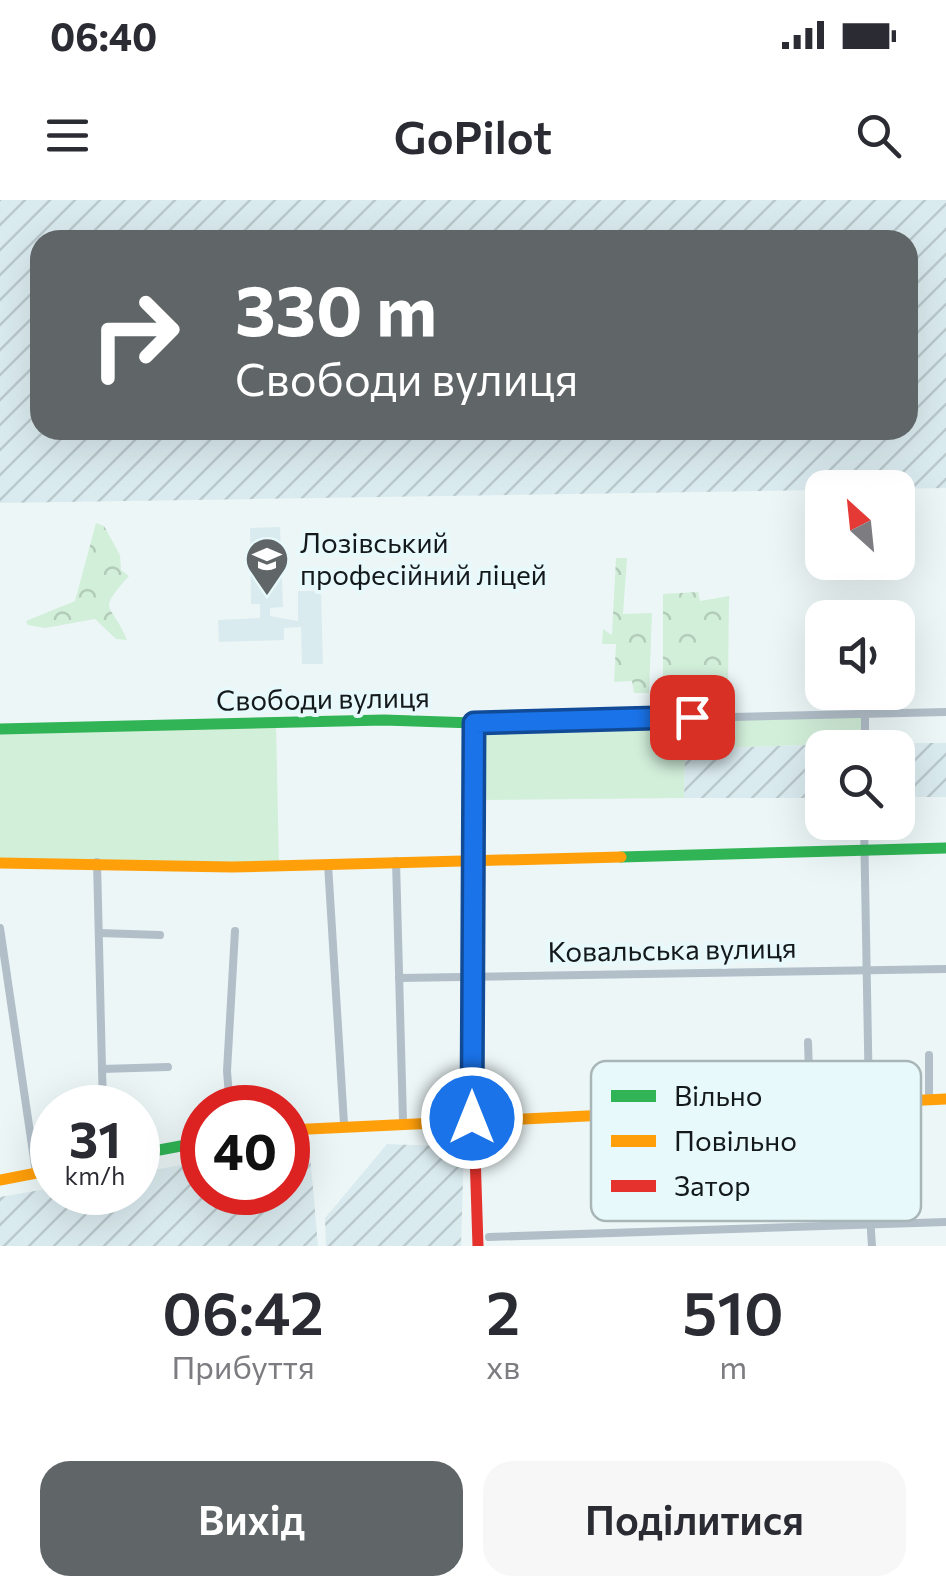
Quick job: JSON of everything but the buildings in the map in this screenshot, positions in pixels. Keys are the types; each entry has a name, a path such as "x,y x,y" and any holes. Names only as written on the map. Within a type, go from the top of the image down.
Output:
{"street":[{"name":"Свободи вулиця","path":"0,729 946,712"},
{"path":"865,713 865,730"},
{"path":"474,723 472,1118 478,1246"},
{"path":"864,840 868,1061"},
{"path":"0,863 232,867 396,859 946,848"},
{"path":"396,859 403,1121"},
{"path":"328,861 344,1124"},
{"path":"97,862 102,1085"},
{"path":"0,928 30,1132"},
{"path":"231,1085 234,930"},
{"path":"99,933 160,935"},
{"name":"Ковальська вулиця","path":"399,978 946,969"},
{"path":"808,1042 809,1061"},
{"path":"929,1054 929,1100"},
{"path":"102,1070 168,1067"},
{"path":"921,1100 946,1099"},
{"path":"310,1128 591,1113"},
{"path":"0,1180 30,1174"},
{"path":"872,1221 872,1246"},
{"path":"489,1236 946,1222"}],"shaded area":[{"path":"0,200 946,200 946,488 915,488 915,470 805,470 805,490 0,503"},
{"name":"Лозівський професійний ліцей","path":"280,527 283,607 270,608 270,616 298,621 298,591 321,591 323,664 302,664 301,627 284,628 284,640 219,642 218,620 260,618 260,604 251,604 250,528"},
{"path":"915,743 946,743 946,797 915,797"},
{"path":"805,745 805,798 684,798 685,749"},
{"path":"387,1144 464,1147 461,1246 326,1246 325,1218"},
{"path":"310,1154 318,1246 0,1246 0,1197 30,1192 30,1215 160,1215 160,1169 180,1165 180,1215 310,1215"}],"green space":[{"path":"96,523 104,526 120,555 121,570 129,576 109,603 127,640 116,639 95,619 45,628 28,625 26,621 75,601"},
{"path":"616,558 627,558 623,614 652,613 649,693 634,693 632,681 614,682 616,644 602,644 603,629 612,635"},
{"path":"698,592 700,601 729,596 728,689 663,688 663,594"},
{"path":"865,713 865,730 805,730 805,745 685,749 684,798 473,800 474,723"},
{"path":"276,724 279,864 0,863 0,729"}],"traffic: fast":[{"path":"0,729 384,720 474,723 472,1060"},
{"path":"621,857 946,848"},
{"path":"160,1150 180,1146"}],"traffic: slow":[{"path":"0,863 232,867 621,857"},
{"path":"921,1100 946,1099"},
{"path":"310,1129 591,1116"},
{"path":"0,1180 30,1174"}],"traffic: jam":[{"path":"472,1060 478,1246"}],"place":[{"name":"Лозівський професійний ліцей","path":"267,597"}],"route":[{"path":"472,1118 474,723 692,717"}]}
